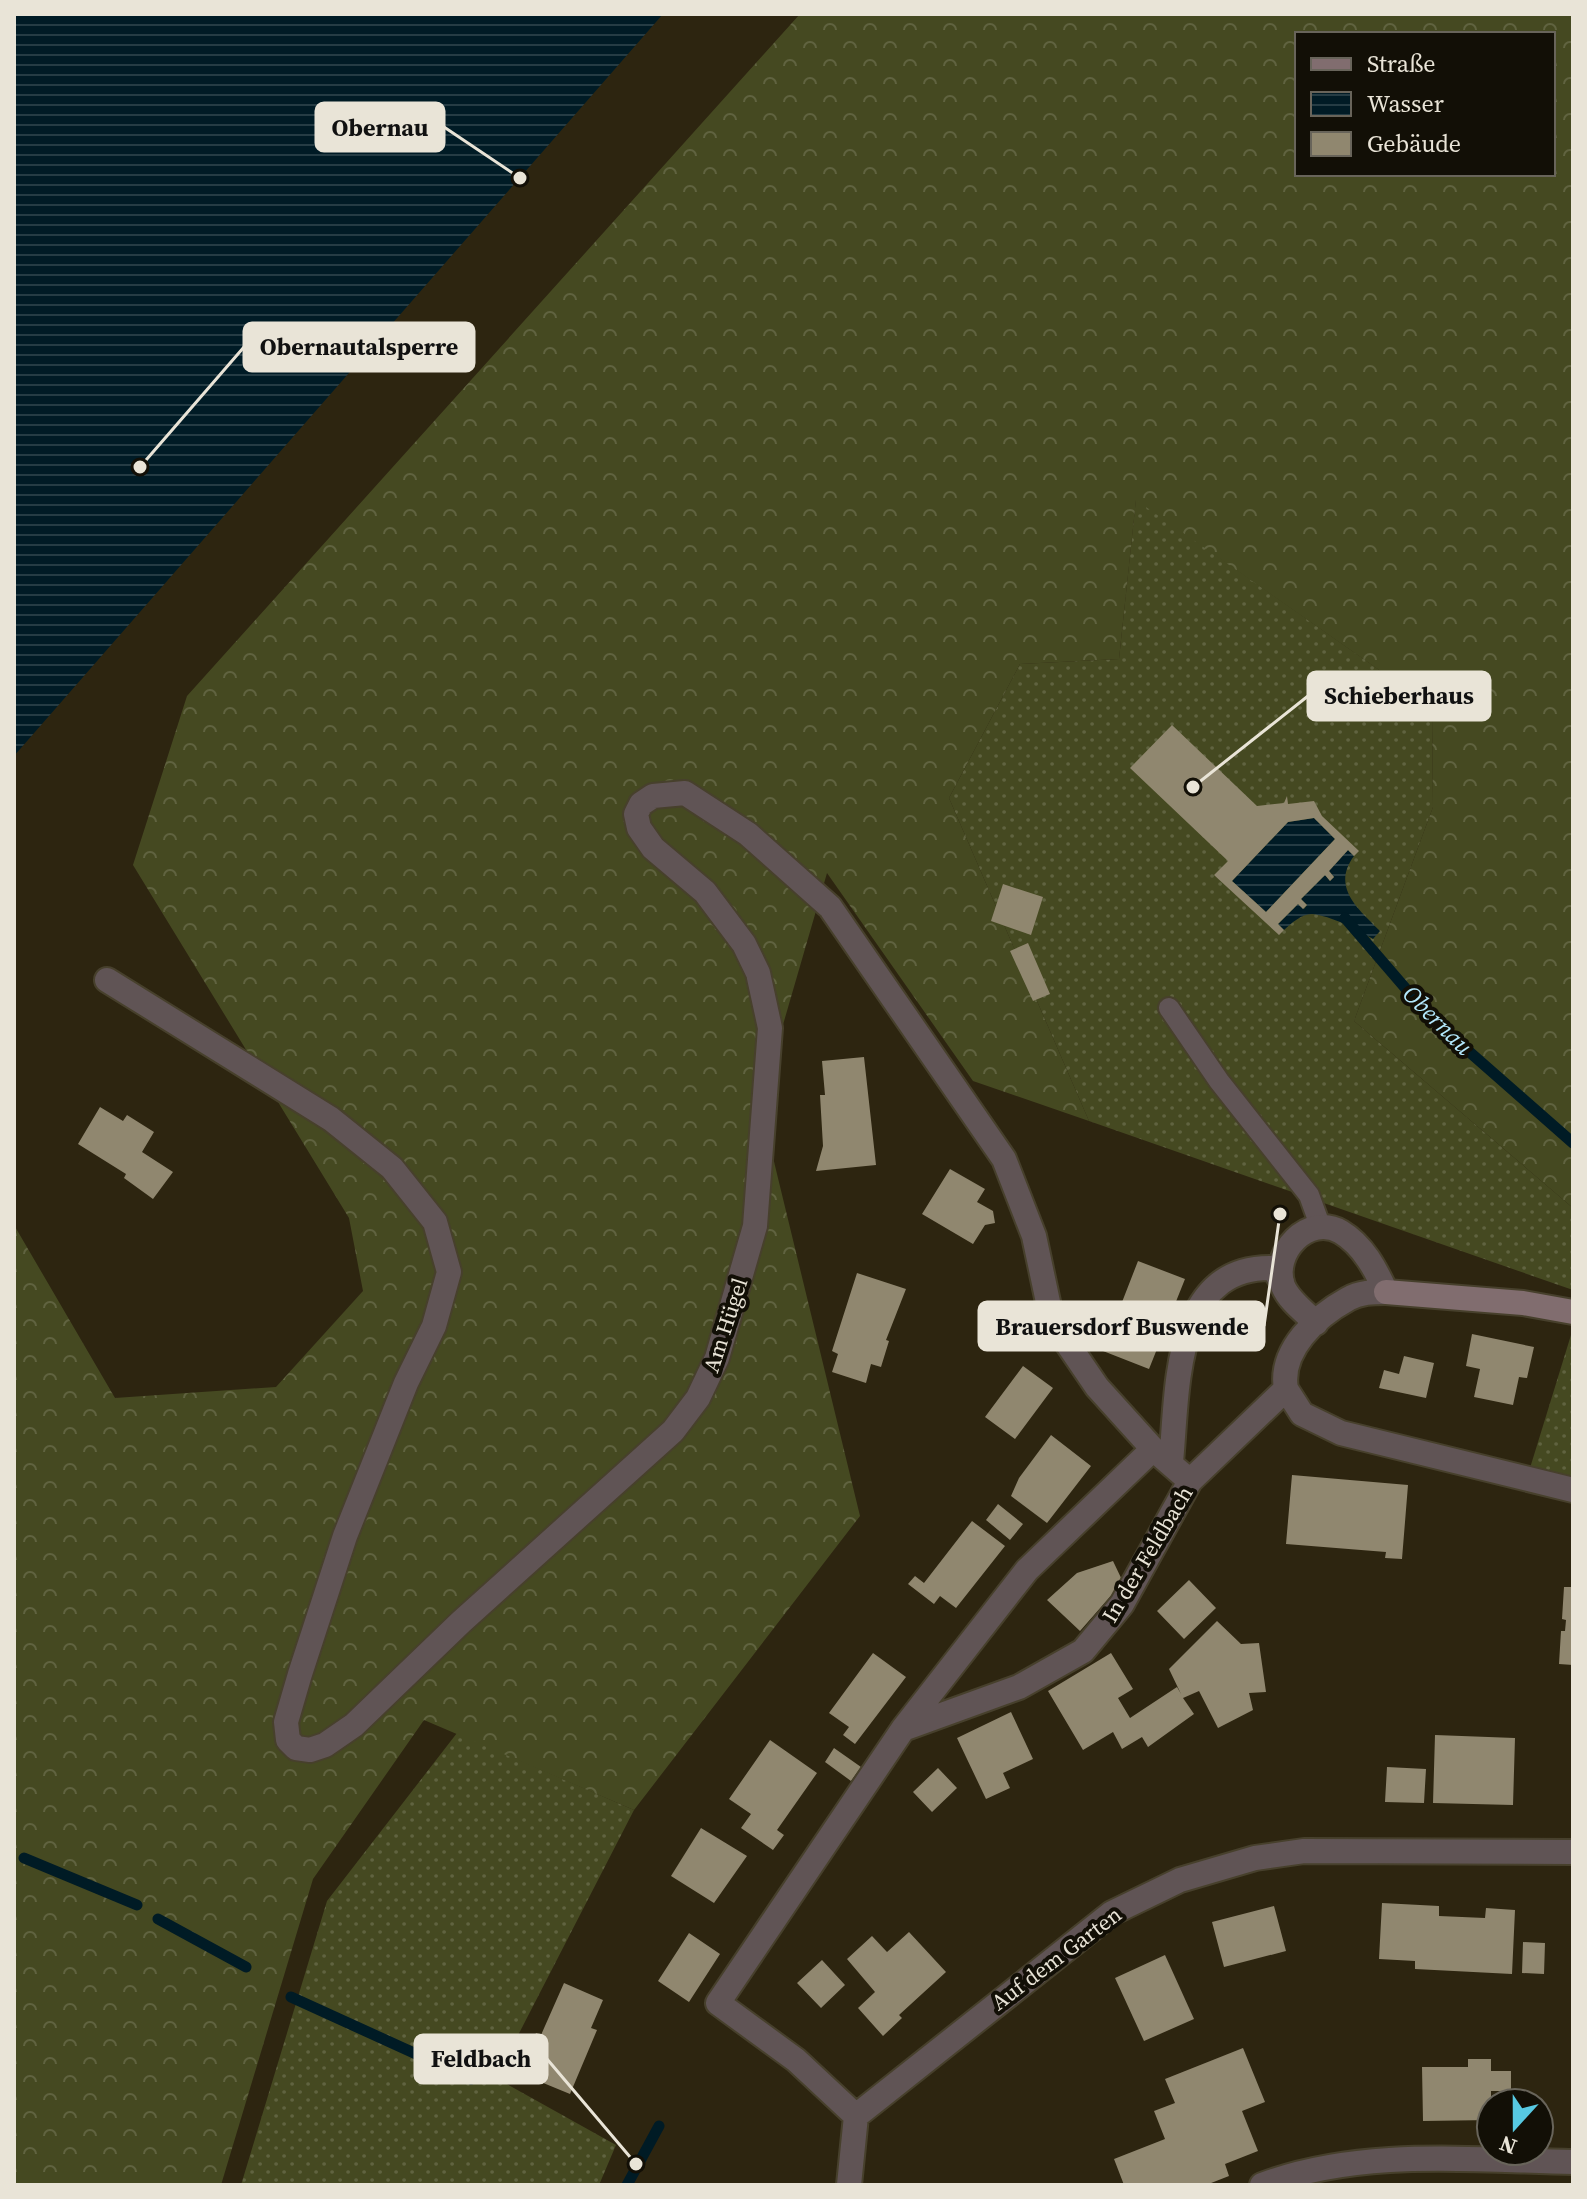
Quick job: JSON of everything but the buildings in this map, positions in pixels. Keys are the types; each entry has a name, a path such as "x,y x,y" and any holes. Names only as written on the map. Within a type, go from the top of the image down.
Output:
{"street":[{"name":"Am Hügel","path":"107,980 331,1119 392,1168 435,1222 449,1272 434,1326 406,1383 345,1536 300,1674 286,1722 288,1740 296,1748 310,1750 325,1745 354,1725 461,1622 673,1431 698,1398 717,1358 755,1226 770,1028 758,973 732,925 705,892 664,860 639,828 636,814 641,804 653,796 685,793 720,813 830,907 1004,1159 1034,1236 1052,1321 1097,1387 1190,1481"},
{"path":"1316,1323 1295,1303 1282,1282 1281,1260 1286,1249 1307,1231 1321,1228 1339,1230 1374,1267 1386,1292"},
{"name":"In der Feldbach","path":"1162,1455 1183,1342 1199,1308 1218,1282 1234,1273 1256,1267 1273,1268 1282,1282"},
{"path":"1573,1312 1523,1303 1386,1292 1349,1298 1316,1323 1293,1348 1284,1377 1286,1389 1302,1414 1341,1433 1573,1490"},
{"name":"In der Feldbach","path":"903,1729 1019,1687 1083,1651 1122,1604 1190,1481 1286,1389"},
{"path":"849,2185 856,2116 796,2060 718,2003 903,1729 1027,1570 1162,1455"},
{"name":"Auf dem Garten","path":"856,2116 1112,1913 1180,1880 1255,1858 1304,1851 1573,1852"},
{"path":"1262,2185 1302,2170 1407,2158 1573,2162"}],"lane":[{"path":"1169,1008 1219,1081 1309,1195 1321,1228"}],"green space":[{"path":"800,14 1573,14 1573,1208 1354,1021 1433,807 1432,707 1136,500 1119,659 1020,664 949,798 1089,1121 973,1081 827,873 760,1104 860,1516 634,1810 424,1720 313,1879 221,2185 14,2185 14,1225 115,1398 276,1387 363,1291 349,1218 133,865 187,696"},
{"path":"1136,499 1432,707 1433,807 1354,1021 1573,1208 1573,1290 1089,1121 949,798 1020,664 1119,659"},
{"path":"1573,1336 1573,1478 1530,1468"},
{"path":"457,1733 634,1810 496,2078 616,2145 599,2185 241,2185 327,1901"}],"water":[{"path":"14,14 663,14 14,756"},
{"path":"1314,818 1335,839 1266,912 1232,881 1288,822"},
{"path":"1348,850 1354,856 1345,878 1346,888 1356,906 1380,931 1373,939 1327,917 1312,914 1300,917 1284,930 1278,924 1298,904 1304,909 1307,905 1301,899 1325,875 1330,881 1334,877 1329,871"}],"waterway":[{"name":"Obernau","path":"1345,918 1432,1019 1573,1143"},
{"path":"24,1858 137,1905"},
{"path":"158,1919 246,1967"},
{"path":"291,1997 471,2079"},
{"path":"627,2185 659,2126"}],"place":[{"name":"Obernau","path":"520,178"},
{"name":"Obernautalsperre","path":"140,467"},
{"name":"Schieberhaus","path":"1193,787"},
{"name":"Brauersdorf Buswende","path":"1280,1214"},
{"name":"Feldbach","path":"636,2164"}]}
